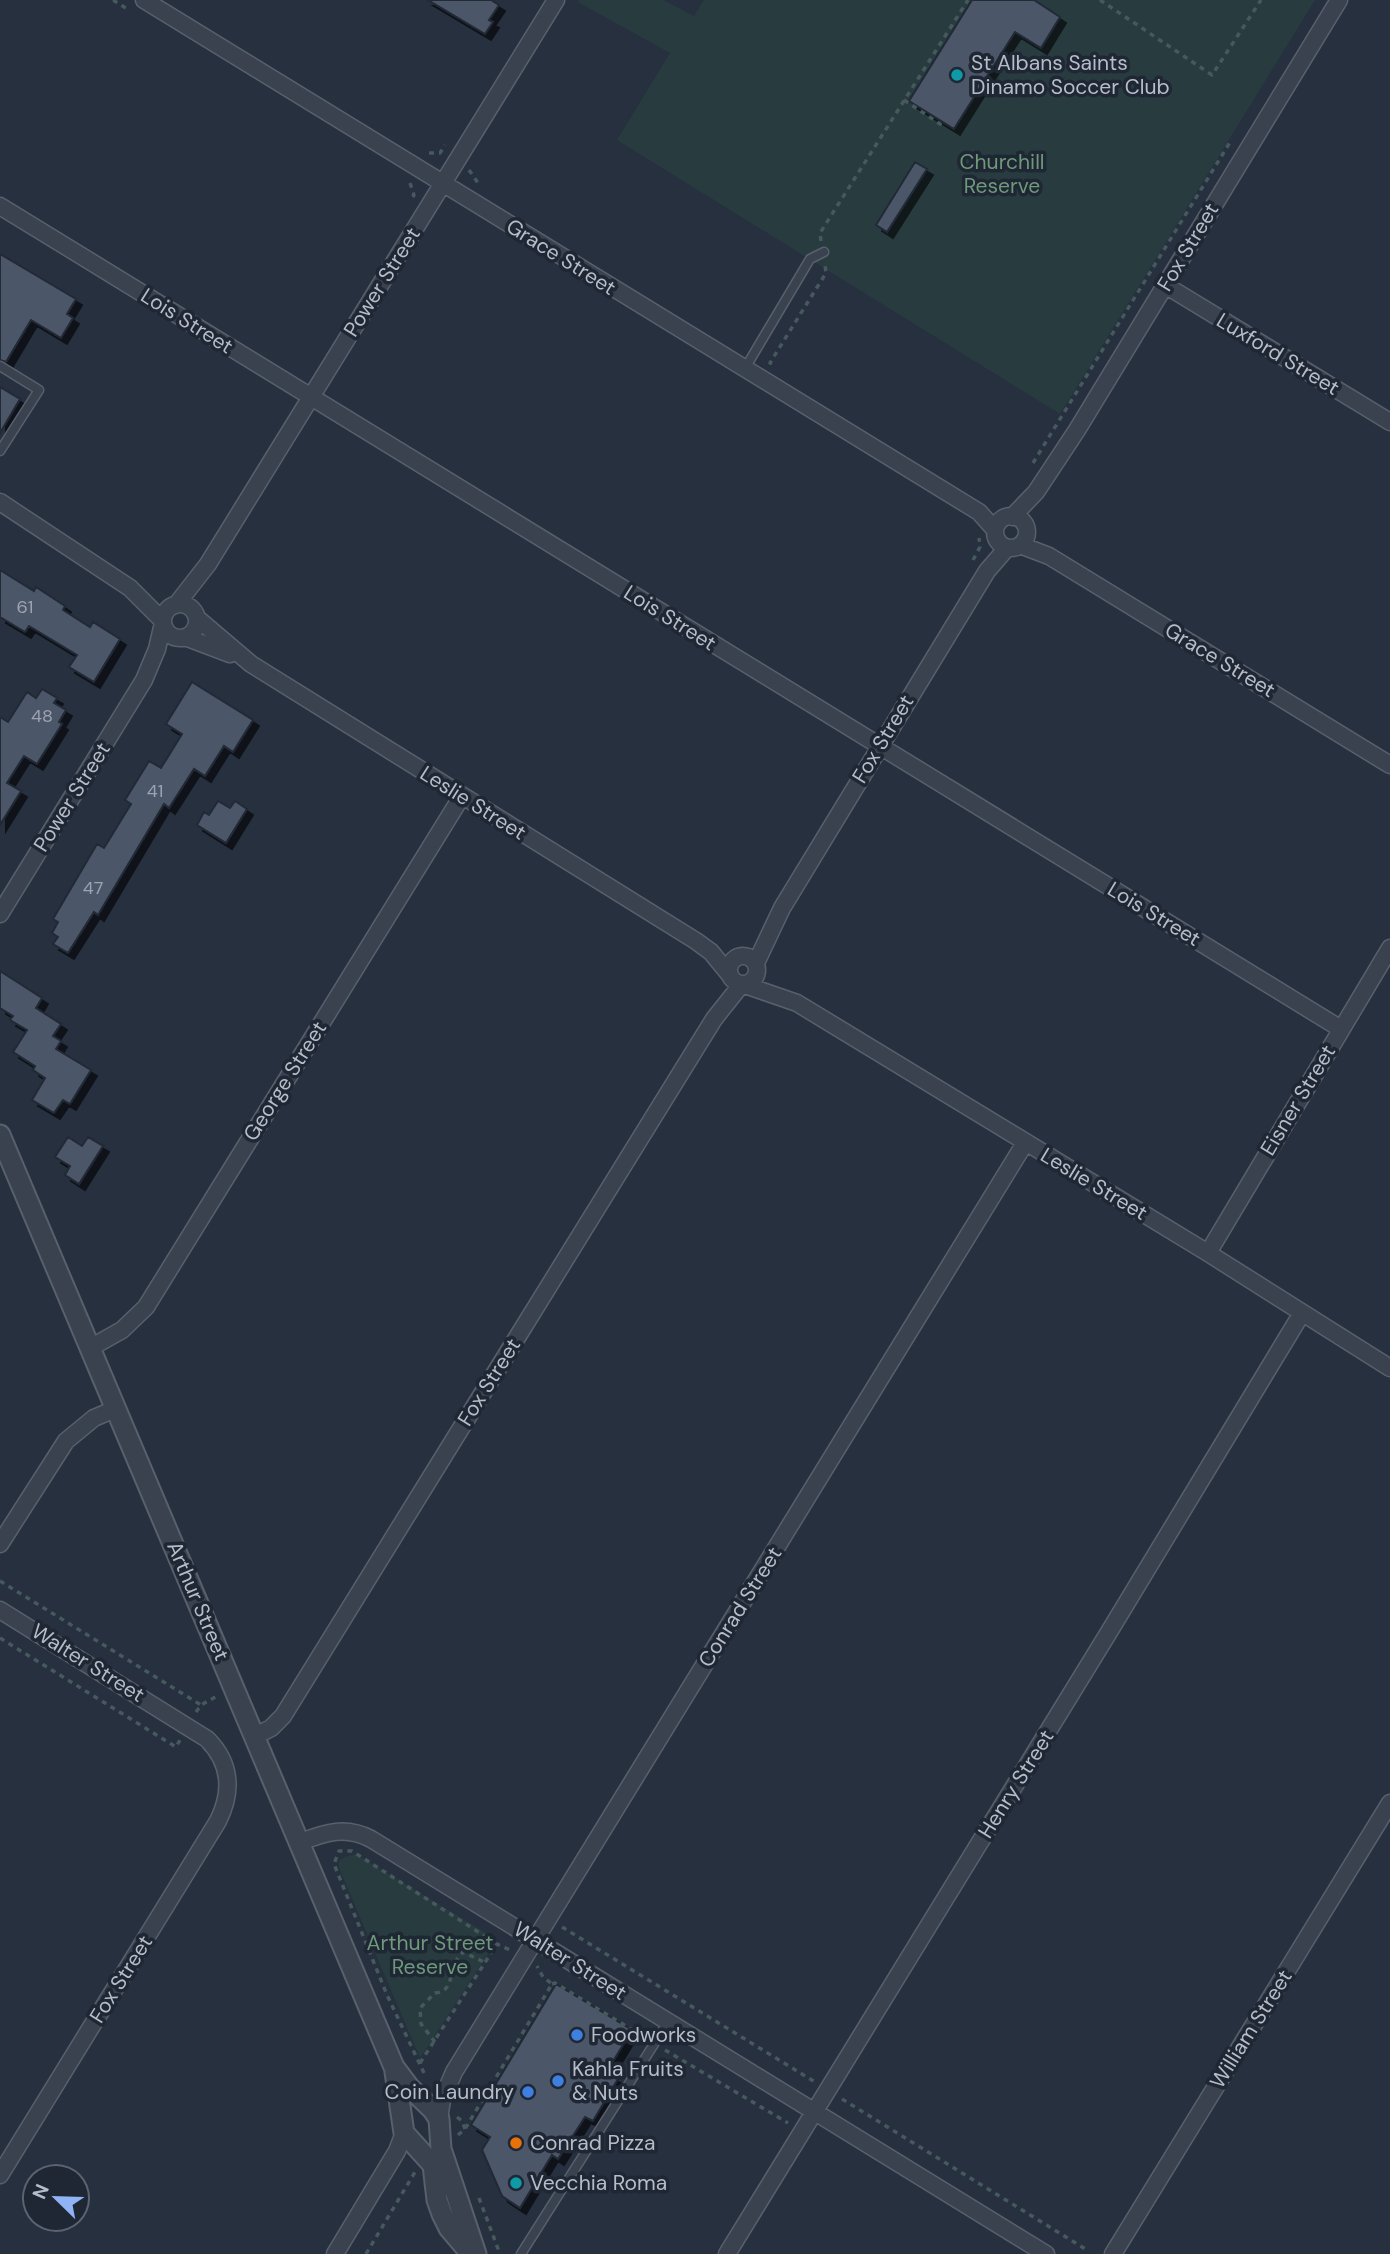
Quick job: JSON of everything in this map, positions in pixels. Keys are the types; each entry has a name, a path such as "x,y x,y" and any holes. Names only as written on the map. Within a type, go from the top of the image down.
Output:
{"street":[{"name":"Grace Street","path":"144,0 1390,765"},
{"name":"Power Street","path":"175,606 208,564 556,0"},
{"name":"Fox Street","path":"749,961 987,571 1005,529 1036,492 1077,430 1339,0"},
{"name":"Lois Street","path":"0,206 1341,1029"},
{"name":"Luxford Street","path":"1165,285 1390,422"},
{"path":"0,502 130,588 175,606 190,608 196,617 193,632 184,638 172,636 163,622 130,588"},
{"name":"Power Street","path":"196,617 196,604 208,564"},
{"path":"163,622 166,612 175,606"},
{"name":"Leslie Street","path":"196,617 251,664 696,941 711,952 736,980 797,1003 1390,1367"},
{"name":"Power Street","path":"0,914 144,680 157,649 163,622"},
{"name":"Power Street","path":"144,680 184,638"},
{"name":"Leslie Street","path":"184,638 251,664"},
{"name":"George Street","path":"90,1349 122,1329 146,1307 462,796"},
{"name":"Leslie Street","path":"696,941 749,961 797,1003"},
{"name":"Eisner Street","path":"1208,1253 1390,948"},
{"path":"732,961 749,961 756,977 736,980 732,961"},
{"name":"Fox Street","path":"256,1736 271,1728 283,1716 736,980"},
{"name":"Arthur Street","path":"0,1135 394,2067 403,2127"},
{"name":"Conrad Street","path":"431,2142 442,2100 454,2072 1025,1143"},
{"name":"Henry Street","path":"727,2254 1110,1632 1302,1313"},
{"path":"0,1544 66,1441 94,1418 115,1409"},
{"name":"Walter Street","path":"0,1610 189,1726 215,1747 228,1778"},
{"name":"Fox Street","path":"0,2175 218,1821 227,1800 228,1778"},
{"name":"William Street","path":"1113,2254 1390,1804"},
{"name":"Walter Street","path":"301,1842 332,1831 361,1834 1046,2254"},
{"name":"Arthur Street","path":"394,2067 424,2095 431,2142"},
{"name":"Conrad Street","path":"424,2095 454,2072"},
{"path":"335,2254 401,2144 407,2112 424,2095"},
{"path":"403,2127 431,2142 473,2254"},
{"path":"380,2180 406,2155 431,2142"}],"lane":[{"path":"744,370 810,259 824,252"},
{"path":"0,366 39,390 0,451"},
{"path":"521,2254 668,2022"}],"path":[{"path":"782,370 770,363 826,273 820,233 968,0"},
{"path":"1100,0 1212,75 1261,0"},
{"path":"904,100 940,124 942,122"},
{"path":"1031,465 1232,139"},
{"path":"407,207 414,195 414,188"},
{"path":"966,570 981,547 978,533 1005,529"},
{"path":"0,1581 201,1705"},
{"path":"0,1638 176,1747 201,1705 234,1687"},
{"path":"424,2095 420,2063 387,1995 334,1864 337,1854 339,1851 352,1851 483,1936 494,1948"},
{"path":"420,2063 497,1944 537,1964 543,1977 552,1984 555,1983 790,2124"},
{"path":"435,2042 421,2024 420,2008 435,1993 441,1993 446,1988 452,1979 456,1961 463,1952 484,1962"},
{"path":"366,2254 423,2162 431,2142 465,2129 552,1984"}],"green space":[{"name":"Churchill Reserve","path":"663,0 694,16 704,0 1315,0 1060,414 617,140 670,53 578,2"},
{"name":"Arthur Street Reserve","path":"356,1854 491,1936 496,1942 420,2058 339,1868 339,1861"}],"building":[{"path":"428,0 491,0 499,5 489,20 493,22 485,34"},
{"name":"St Albans Saints Dinamo Soccer Club","path":"972,0 1034,0 1060,17 1041,48 1015,32 954,129 909,101"},
{"path":"915,162 927,169 887,232 876,225"},
{"path":"0,254 76,299 67,314 73,318 61,338 31,320 6,362 0,360"},
{"path":"0,387 20,399 0,433"},
{"path":"0,570 34,591 36,587 65,606 63,610 90,627 93,622 120,639 94,682 69,667 77,655 29,626 25,632 0,617"},
{"path":"192,682 253,720 233,752 224,746 205,776 194,769 169,808 164,804 98,915 94,912 68,953 53,944 58,937 52,933 58,922 53,919 97,844 104,848 131,804 125,800 149,761 161,768 182,734 166,724"},
{"path":"42,689 57,698 54,703 66,710 59,722 62,724 37,764 24,756 7,783 21,791 0,825 0,717 8,722 27,692 36,698"},
{"path":"218,801 230,808 235,801 247,809 226,843 197,825 204,812 209,815"},
{"path":"0,971 42,998 36,1008 61,1024 53,1036 61,1041 56,1049 91,1070 70,1104 63,1100 54,1113 32,1100 45,1078 33,1070 35,1066 13,1052 27,1030 10,1020 13,1016 0,1008"},
{"path":"68,1137 82,1146 88,1137 103,1146 79,1184 65,1175 70,1166 55,1157"},
{"path":"556,1984 632,2030 606,2073 618,2079 593,2121 585,2117 558,2159 552,2155 520,2208 502,2196 482,2150 490,2137 471,2125"}],"place":[{"name":"St Albans Saints Dinamo Soccer Club","path":"957,75"},
{"name":"Foodworks","path":"577,2035"},
{"name":"Kahla Fruits & Nuts","path":"558,2081"},
{"name":"Coin Laundry","path":"528,2092"},
{"name":"Conrad Pizza","path":"516,2143"},
{"name":"Vecchia Roma","path":"516,2183"}]}
